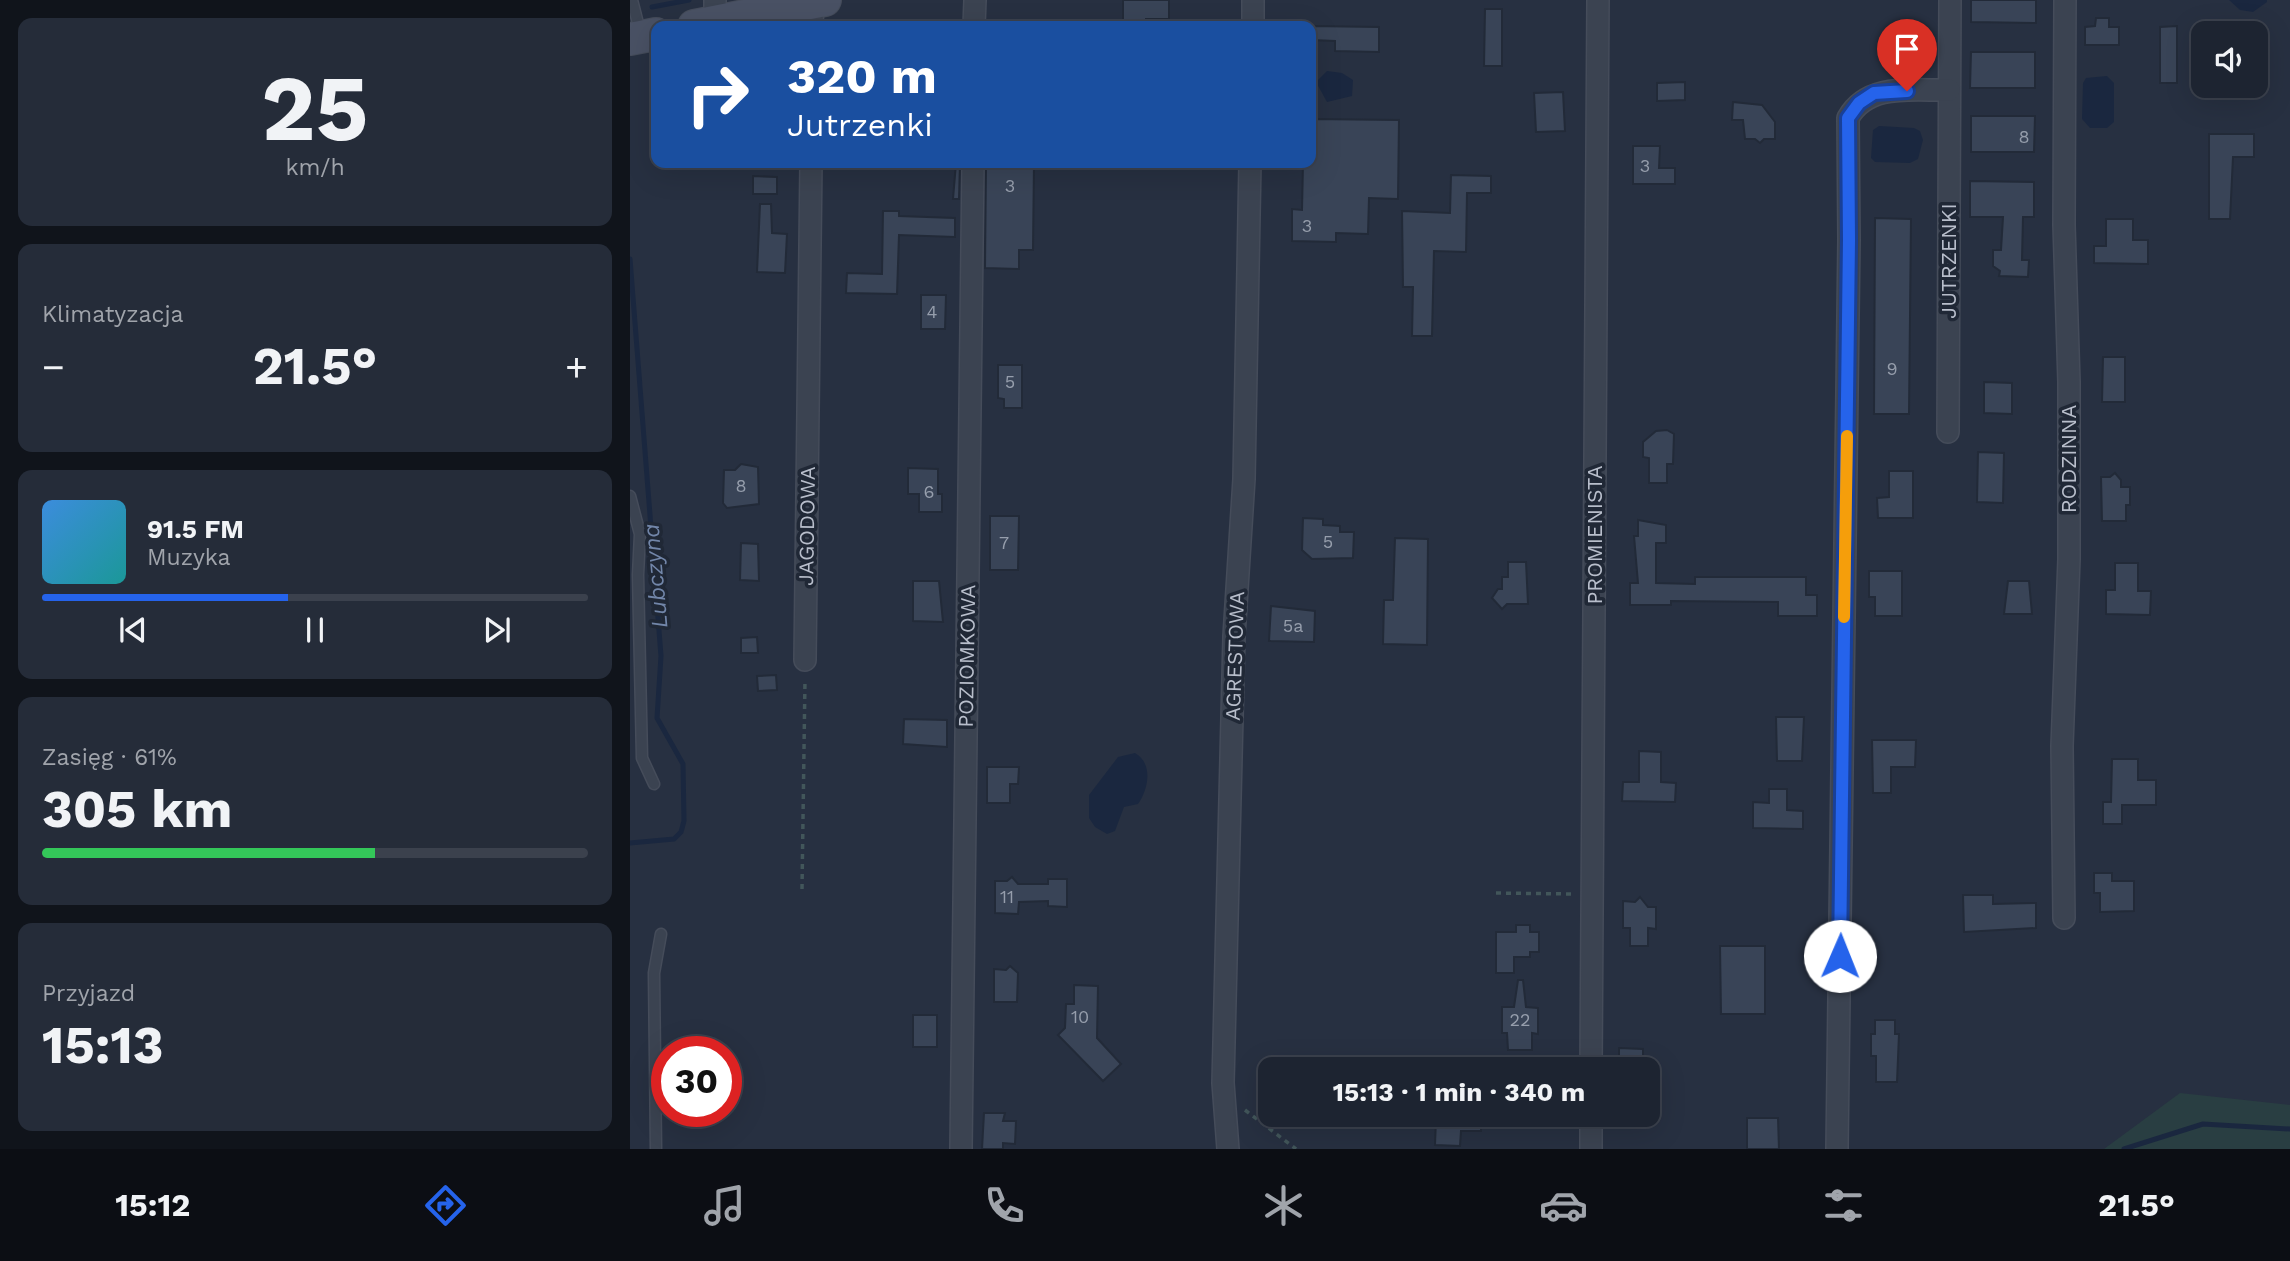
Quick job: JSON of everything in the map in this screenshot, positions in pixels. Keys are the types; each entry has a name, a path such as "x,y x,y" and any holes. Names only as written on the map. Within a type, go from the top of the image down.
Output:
{"street":[{"path":"974,21 975,0"},
{"path":"1253,0 1253,21"},
{"name":"PROMIENISTA","path":"1591,1057 1598,0"},
{"name":"JUTRZENKI","path":"1948,432 1950,0"},
{"name":"RODZINNA","path":"2064,918 2062,746 2069,559 2069,382 2064,225 2065,0"},
{"path":"708,16 817,10"},
{"path":"1837,1149 1848,118 1859,103 1874,93 1949,90"},
{"name":"JAGODOWA","path":"805,660 811,168"},
{"name":"POZIOMKOWA","path":"961,1149 973,168"},
{"name":"AGRESTOWA","path":"1228,1149 1223,1083 1234,636 1244,479 1250,168"},
{"path":"1591,1127 1591,1149"}],"lane":[{"path":"632,0 643,37"},
{"path":"630,496 641,547 638,575 642,758 654,784"},
{"path":"656,1149 654,973 661,934"}],"path":[{"path":"802,889 805,660"},
{"path":"1496,893 1592,894"},
{"path":"1223,1083 1241,1107 1296,1149"}],"green space":[{"path":"2180,1093 2290,1105 2290,1149 2104,1149"}],"water":[{"path":"2229,0 2267,2 2253,12 2240,10"},
{"path":"1327,71 1342,73 1353,80 1352,96 1327,102 1316,82"},
{"path":"2107,76 2114,83 2114,122 2107,128 2090,128 2082,119 2083,83 2086,78"},
{"path":"1879,126 1914,128 1920,131 1923,140 1918,159 1910,163 1875,162 1871,158 1873,130"},
{"path":"1135,753 1147,770 1144,792 1138,804 1124,807 1115,831 1107,834 1095,827 1089,818 1089,795 1118,757"}],"building":[{"path":"1123,0 1169,0 1169,19 1123,21"},
{"path":"1971,0 2036,0 2036,23 1971,22"},
{"path":"1485,9 1502,9 1502,66 1484,66"},
{"path":"2096,18 2109,18 2109,27 2119,27 2119,45 2085,45 2085,27 2095,26"},
{"path":"1316,26 1379,27 1379,52 1335,51 1335,41 1316,40"},
{"path":"2177,26 2177,83 2160,83 2160,27"},
{"path":"1971,52 2035,52 2035,88 1970,88"},
{"path":"1685,82 1685,100 1657,101 1657,83"},
{"path":"1563,92 1565,131 1536,132 1534,93"},
{"path":"1733,102 1762,105 1775,122 1775,139 1764,139 1760,143 1755,139 1745,139 1743,120 1732,120"},
{"path":"1971,116 2035,116 2034,152 1971,152"},
{"path":"1316,119 1399,120 1398,199 1369,198 1368,234 1336,233 1336,242 1292,241 1292,209 1302,210 1303,168 1316,168"},
{"path":"2209,134 2254,134 2254,157 2233,157 2230,219 2209,219"},
{"path":"1633,146 1660,146 1659,168 1675,168 1675,184 1633,184"},
{"path":"956,168 960,168 959,199 953,199"},
{"path":"986,168 1034,168 1033,250 1019,250 1019,269 985,268"},
{"path":"1451,175 1491,176 1491,193 1467,193 1466,252 1434,251 1432,336 1412,336 1413,287 1403,287 1402,211 1450,213"},
{"path":"753,176 777,177 777,194 753,194"},
{"path":"1970,181 2034,182 2034,217 2023,217 2022,260 2029,260 2028,277 1999,276 2000,271 1993,266 1993,250 2001,250 2003,217 1970,217"},
{"path":"760,204 771,204 772,233 787,234 785,273 757,272"},
{"path":"883,211 899,211 899,216 955,218 955,237 899,235 897,294 846,293 847,273 882,274"},
{"path":"1875,218 1911,219 1909,414 1874,414"},
{"path":"2106,219 2133,219 2133,240 2148,240 2148,264 2094,263 2094,246 2106,246"},
{"path":"921,295 946,295 945,329 921,329"},
{"path":"2103,357 2125,357 2125,402 2102,402"},
{"path":"998,365 1022,365 1022,408 1004,408 1004,399 998,398"},
{"path":"1984,382 2012,383 2012,414 1984,413"},
{"path":"1667,430 1674,434 1673,464 1667,464 1667,483 1649,483 1649,458 1643,457 1643,442 1656,431"},
{"path":"1978,452 2004,453 2003,503 1977,502"},
{"path":"741,464 758,467 759,504 727,508 723,503 724,470 735,470"},
{"path":"908,468 938,469 938,494 942,494 942,512 919,512 919,494 908,494"},
{"path":"1889,471 1913,471 1913,518 1878,518 1877,498 1889,497"},
{"path":"2115,473 2121,480 2121,487 2130,487 2130,505 2126,505 2126,521 2102,521 2101,477 2110,477"},
{"path":"990,516 1019,516 1018,570 990,570"},
{"path":"1303,518 1323,519 1323,525 1340,526 1340,532 1354,532 1353,558 1312,559 1302,550"},
{"path":"1638,520 1666,525 1666,543 1656,543 1656,583 1695,584 1695,577 1806,577 1806,595 1817,595 1817,616 1778,616 1778,602 1671,601 1671,605 1630,605 1630,583 1638,583 1634,536 1638,536"},
{"path":"1395,538 1428,539 1427,645 1383,644 1384,600 1393,600"},
{"path":"741,543 758,544 759,581 740,580"},
{"path":"1508,562 1526,562 1528,604 1507,604 1502,609 1492,598 1498,589 1502,589 1502,577 1508,577"},
{"path":"2115,563 2138,563 2138,591 2151,591 2150,615 2106,614 2106,590 2115,590"},
{"path":"1869,571 1902,571 1902,616 1875,616 1875,597 1869,597"},
{"path":"913,581 939,581 943,622 913,621"},
{"path":"2008,581 2029,581 2032,614 2004,614"},
{"path":"1271,606 1315,611 1314,642 1269,641"},
{"path":"757,637 758,653 741,653 741,638"},
{"path":"776,675 777,690 758,691 757,676"},
{"path":"1776,717 1804,717 1802,761 1777,761"},
{"path":"904,719 947,720 947,747 903,744"},
{"path":"1872,740 1916,740 1915,767 1891,767 1891,793 1873,793"},
{"path":"1639,751 1661,752 1661,782 1676,783 1675,802 1622,801 1623,782 1639,782"},
{"path":"2112,759 2138,759 2138,780 2156,780 2156,805 2122,805 2122,824 2103,824 2103,802 2111,802"},
{"path":"987,767 1019,767 1018,784 1010,784 1010,803 987,803"},
{"path":"1769,789 1787,789 1787,810 1803,811 1803,829 1753,828 1753,802 1769,803"},
{"path":"2094,873 2112,873 2112,881 2134,881 2134,911 2100,912 2100,893 2094,893"},
{"path":"1012,877 1018,884 1048,884 1048,879 1067,879 1067,907 1048,906 1048,901 1019,902 1018,914 995,913 995,881 1007,881"},
{"path":"1963,895 1993,895 1993,904 2036,903 2036,928 1964,932"},
{"path":"1640,897 1648,907 1656,907 1656,929 1648,928 1648,946 1630,946 1630,928 1623,928 1623,901 1635,902"},
{"path":"1516,925 1530,925 1530,932 1539,932 1539,952 1530,952 1530,957 1514,957 1514,973 1496,973 1496,932 1516,932"},
{"path":"1720,946 1765,946 1765,1014 1721,1014"},
{"path":"1010,966 1018,973 1017,1002 994,1002 994,969 1006,970"},
{"path":"1518,980 1523,980 1526,1007 1538,1008 1538,1034 1532,1033 1532,1050 1508,1050 1507,1033 1502,1033 1502,1007 1514,1007"},
{"path":"1074,985 1098,986 1097,1038 1121,1064 1103,1081 1058,1035 1065,1028 1066,1004 1074,1004"},
{"path":"913,1015 937,1015 937,1047 913,1047"},
{"path":"1875,1020 1895,1020 1895,1034 1899,1034 1897,1082 1876,1082 1876,1056 1871,1056 1871,1034 1875,1034"},
{"path":"1619,1048 1643,1049 1643,1057 1619,1057"},
{"path":"984,1113 1005,1113 1003,1121 1016,1121 1015,1144 1003,1143 1003,1149 982,1149"},
{"path":"1747,1118 1778,1118 1779,1149 1747,1149"},
{"path":"1436,1127 1481,1127 1481,1131 1461,1131 1460,1146 1435,1145"}],"waterway":[{"name":"Lubczyna","path":"652,7 689,0"},
{"name":"Lubczyna","path":"630,259 661,656 657,718 683,764 684,821 681,832 674,839 630,843"},
{"path":"2124,1149 2203,1124 2290,1129"}],"slow traffic":[{"path":"1844,617 1847,436"}],"route":[{"path":"1840,956 1849,240 1848,118 1859,103 1874,93 1907,91"}]}
